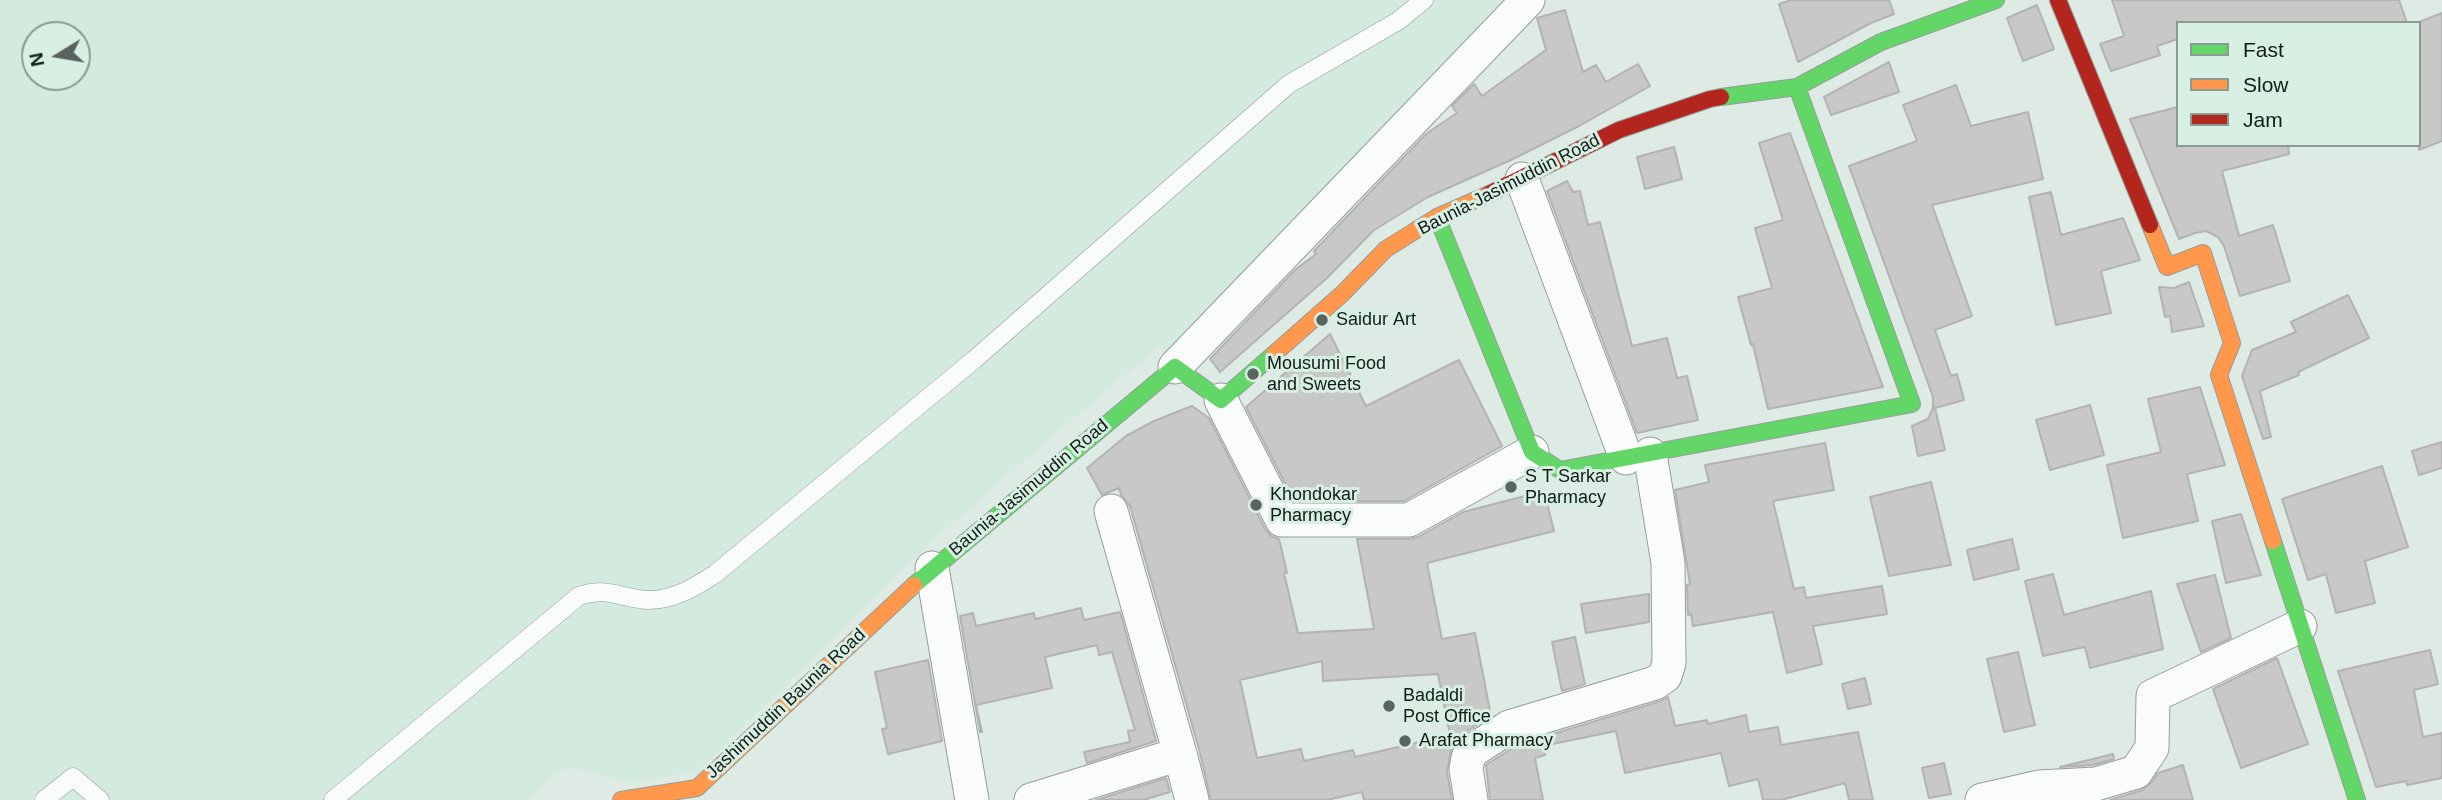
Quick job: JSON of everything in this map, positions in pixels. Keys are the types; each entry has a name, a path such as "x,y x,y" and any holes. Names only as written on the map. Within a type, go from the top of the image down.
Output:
{"street":[{"path":"1528,0 1175,366 1221,400 1282,520 1409,520 1532,452"},
{"path":"2058,0 2167,267 2203,254 2232,343 2219,375 2357,800"},
{"name":"Baunia-Jasimuddin Road","path":"1221,400 1342,294 1387,249 1437,217 1522,179 1619,130 1710,99 1797,87 1881,42 1976,3"},
{"path":"1437,217 1532,452 1560,470 1912,404 1797,87"},
{"path":"1471,800 1466,769 1472,751 1509,727 1655,683 1665,676 1669,663 1668,563 1638,456 1522,179"},
{"name":"Baunia-Jasimuddin Road","path":"932,568 1175,366"},
{"path":"1111,511 1192,800"},
{"path":"932,568 972,800"},
{"name":"Jashimuddin Baunia Road","path":"621,800 697,788 932,568"},
{"path":"1982,800 2039,787 2096,784 2136,772 2152,748 2153,696 2300,626"},
{"path":"1031,800 1180,754"}],"lane":[{"path":"333,800 579,596 601,591 649,600 666,598 688,591 715,574 975,359 1289,84 1398,21 1424,0"},
{"path":"44,800 73,777 100,800"}],"shaded area":[{"path":"0,0 1513,0 1174,363 1160,345 1053,436 932,541 696,771 633,783 580,769 566,769 557,772 529,800 0,800"}],"building":[{"path":"1791,0 1889,0 1894,14 1871,23 1798,62 1779,4"},
{"path":"2112,0 2399,0 2406,21 2176,21 2176,40 2157,46 2160,55 2111,71 2100,44 2124,36"},
{"path":"2037,5 2054,49 2023,61 2007,18"},
{"path":"1565,10 1583,72 1596,65 1606,82 1638,64 1650,86 1513,159 1428,197 1374,230 1327,278 1220,372 1210,359 1295,270 1316,254 1314,251 1426,134 1457,113 1452,106 1474,84 1482,96 1546,50 1537,18"},
{"path":"2442,13 2442,141 2419,150 2421,147 2421,21"},
{"path":"1889,62 1899,92 1831,115 1824,97"},
{"path":"1956,85 1971,126 2028,112 2043,179 1932,205 1972,316 1935,330 1951,376 1957,374 1964,400 1935,408 1945,450 1918,456 1912,426 1928,419 1933,408 1933,397 1849,166 1917,141 1903,105"},
{"path":"2176,108 2176,147 2288,147 2289,154 2222,171 2239,236 2273,225 2290,281 2240,296 2224,246 2218,237 2206,231 2179,239 2130,119"},
{"path":"1790,133 1883,387 1768,409 1753,344 1751,345 1738,297 1772,288 1755,228 1783,220 1759,143"},
{"path":"1674,147 1682,179 1645,189 1637,157"},
{"path":"1567,181 1573,192 1580,191 1588,225 1600,222 1632,346 1667,338 1677,378 1687,376 1698,420 1637,433 1547,191"},
{"path":"2051,192 2061,235 2123,218 2140,260 2101,271 2111,313 2056,325 2029,197"},
{"path":"2189,282 2204,326 2172,332 2170,316 2165,317 2159,287 2174,288"},
{"path":"2348,295 2369,338 2298,372 2299,375 2260,391 2271,437 2263,439 2242,376 2252,350 2296,332 2291,322"},
{"path":"1330,334 1366,406 1459,360 1502,446 1404,501 1294,501 1246,407"},
{"path":"2200,387 2225,465 2187,474 2198,521 2123,538 2107,465 2161,452 2148,399"},
{"path":"2090,405 2104,455 2050,470 2036,420"},
{"path":"1192,406 1209,418 1265,529 1271,536 1279,539 1298,633 1374,629 1357,539 1418,537 1463,512 1544,491 1554,531 1427,563 1442,639 1475,633 1491,716 1461,735 1451,749 1447,772 1452,800 1364,800 1362,792 1327,800 1211,800 1130,506 1119,488 1102,495 1087,468 1126,436","holes":["1322,661 1323,681 1438,674 1450,735 1355,757 1353,750 1304,761 1301,749 1257,758 1240,680"]},
{"path":"2442,442 2442,468 2419,475 2412,451"},
{"path":"1825,443 1834,490 1773,501 1794,589 1804,587 1806,598 1882,586 1887,614 1813,626 1822,664 1787,673 1773,612 1693,626 1691,614 1688,615 1687,585 1690,584 1675,490 1709,482 1705,465"},
{"path":"2382,466 2408,547 2365,561 2375,603 2336,613 2326,574 2308,580 2282,499"},
{"path":"1931,482 1951,565 1889,576 1870,497"},
{"path":"2241,514 2261,575 2226,583 2212,521"},
{"path":"2012,539 2019,569 1974,580 1967,550"},
{"path":"2053,574 2064,615 2151,591 2163,649 2090,668 2085,647 2043,656 2025,581"},
{"path":"2215,575 2231,638 2201,652 2177,584"},
{"path":"1649,594 1649,622 1586,633 1581,604"},
{"path":"1081,608 1084,620 1120,612 1156,741 1087,763 1084,752 1130,742 1128,731 1135,730 1112,652 1099,655 1097,645 1045,657 1052,688 976,705 980,732 960,616 973,613 976,626 1034,613 1035,619"},
{"path":"1575,637 1585,684 1562,691 1552,642"},
{"path":"2430,650 2438,684 2414,690 2423,737 2442,733 2442,778 2407,785 2406,781 2376,787 2338,671"},
{"path":"2018,652 2035,725 2004,732 1987,659"},
{"path":"2277,658 2308,744 2241,768 2213,689"},
{"path":"928,660 942,741 888,754 882,729 887,728 875,672"},
{"path":"1865,678 1871,704 1848,709 1842,684"},
{"path":"1668,697 1675,726 1707,720 1708,724 1746,715 1749,732 1778,727 1781,745 1858,732 1873,800 1849,800 1845,783 1781,800 1763,800 1758,779 1729,786 1721,753 1625,773 1616,731 1543,746 1545,755 1535,758 1543,800 1490,800 1486,765 1517,745"},
{"path":"2113,754 2114,759 2093,765 2060,767"},
{"path":"1944,763 1951,794 1929,798 1922,768"},
{"path":"2183,765 2193,800 2110,800 2142,790 2158,773"},
{"path":"1166,778 1170,792 1143,800 1096,800"}],"traffic: fast":[{"path":"1721,97 1797,87 1881,42 1996,0"},
{"path":"1437,217 1532,452 1560,470 1912,404 1797,87"},
{"path":"914,585 1175,367 1221,400 1274,354"},
{"path":"2273,541 2357,800"}],"traffic: slow":[{"path":"1274,354 1342,294 1386,249 1437,217 1489,194"},
{"path":"2150,225 2167,267 2203,253 2232,343 2219,375 2273,541"},
{"path":"621,800 697,788 914,585"}],"traffic: jam":[{"path":"2058,0 2150,225"},
{"path":"1489,194 1619,130 1721,97"}],"place":[{"name":"Saidur Art","path":"1322,320"},
{"name":"Mousumi Food and Sweets","path":"1253,374"},
{"name":"S T Sarkar Pharmacy","path":"1511,487"},
{"name":"Khondokar Pharmacy","path":"1256,505"},
{"name":"Badaldi Post Office","path":"1389,706"},
{"name":"Arafat Pharmacy","path":"1405,741"}]}
